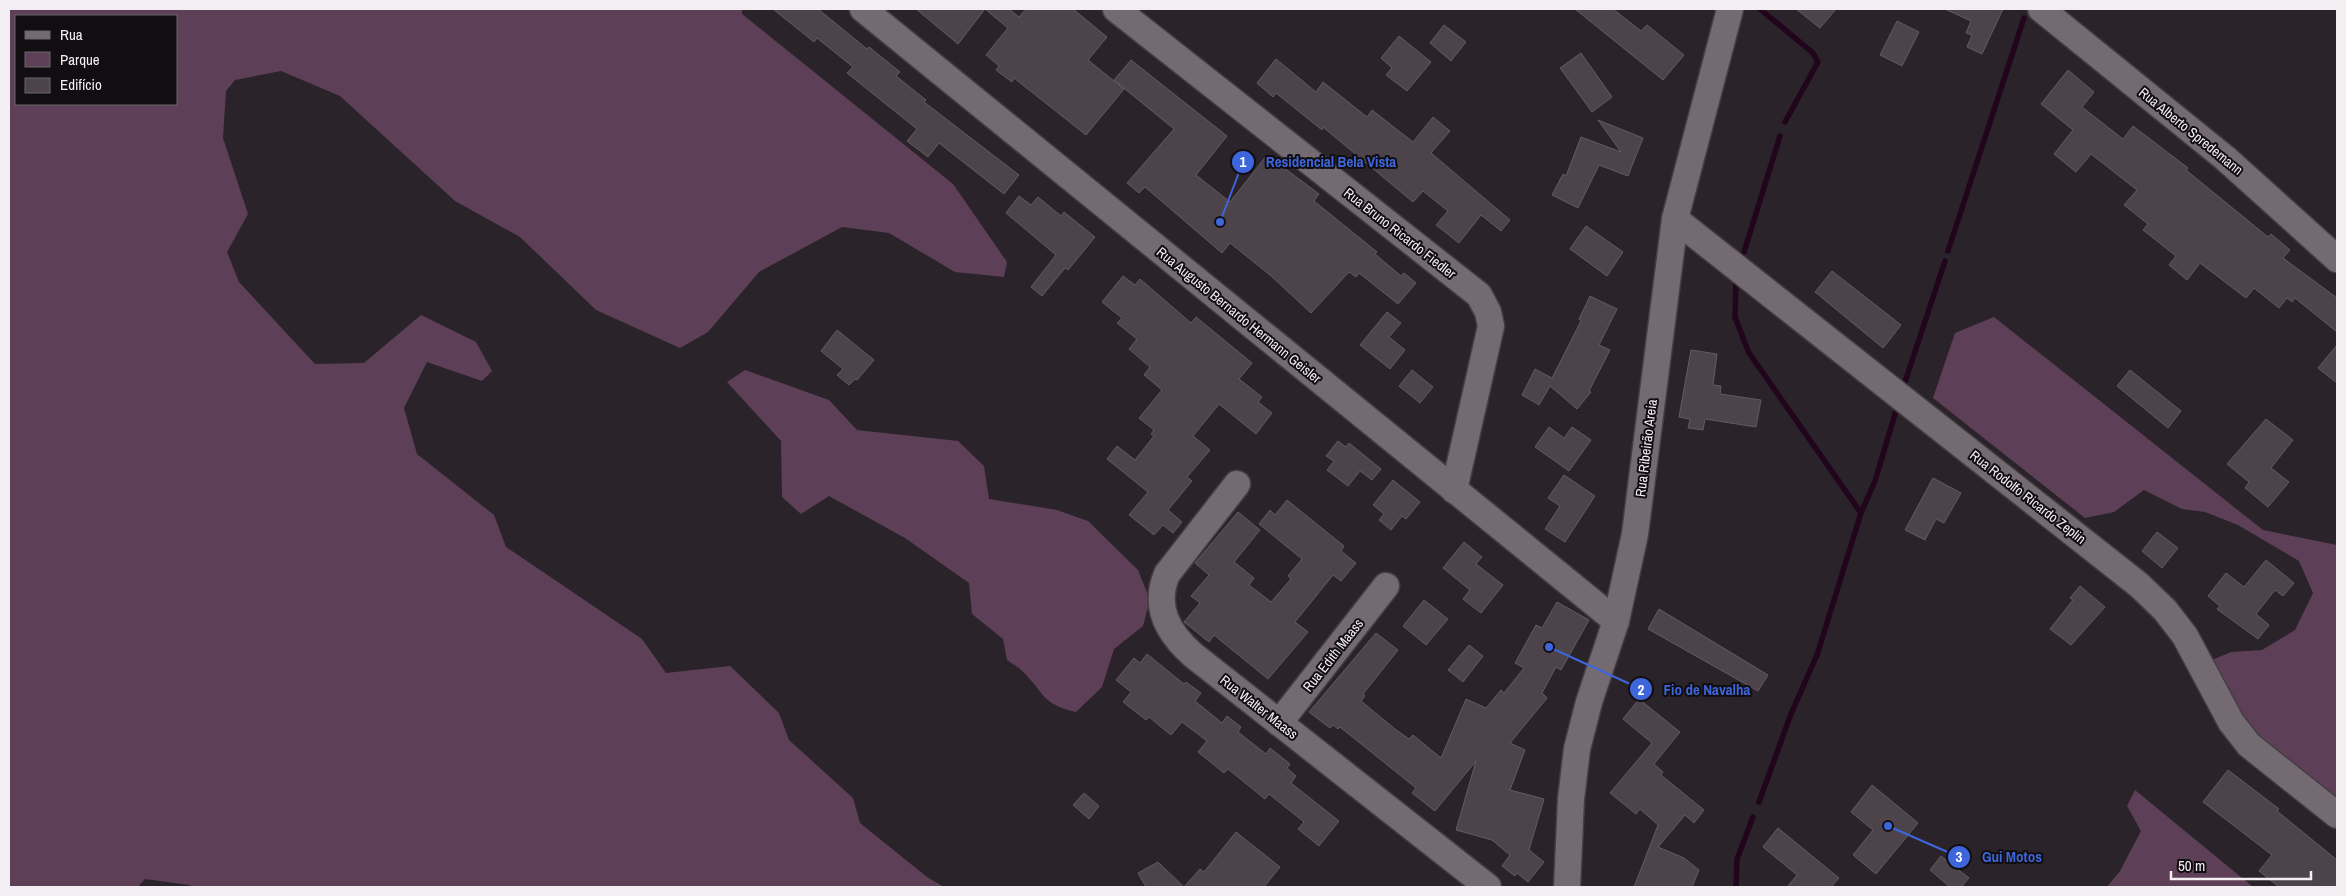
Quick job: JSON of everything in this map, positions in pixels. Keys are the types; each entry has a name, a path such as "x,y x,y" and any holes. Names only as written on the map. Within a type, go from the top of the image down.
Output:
{"street":[{"name":"Rua Augusto Bernardo Hermann Geisler","path":"864,9 1616,621"},
{"name":"Rua Bruno Ricardo Fiedler","path":"1116,9 1479,295 1488,312 1491,326 1454,490"},
{"name":"Rua Ribeirão Areia","path":"1567,887 1571,799 1577,749 1589,702 1616,621 1635,534 1675,219 1730,9"},
{"name":"Rua Alberto Spredemann","path":"2041,9 2225,158 2337,259"},
{"name":"Rua Rodolfo Ricardo Zeplin","path":"1675,219 2139,585 2165,610 2185,636 2231,722 2249,745 2337,815"},
{"name":"Rua Walter Maass","path":"1237,484 1167,574 1162,586 1163,616 1169,630 1193,655 1488,887"},
{"name":"Rua Edith Maass","path":"1279,723 1386,586"}],"green space":[{"path":"9,9 742,9 742,14 953,184 1007,262 1004,277 955,272 889,233 842,227 759,272 708,332 680,348 596,310 520,237 455,201 340,96 281,71 235,80 226,91 223,138 248,214 227,252 239,282 315,364 364,363 421,315 476,342 492,371 482,381 427,362 404,408 417,454 494,515 506,547 642,639 666,673 730,666 779,713 789,740 853,798 860,823 927,877 944,887 193,887 145,879 138,887 9,887"},
{"path":"1994,317 2263,530 2337,545 2337,801 2251,729 2212,660 2231,652 2262,650 2295,630 2313,593 2299,561 2238,525 2205,512 2182,509 2144,490 2114,512 2085,518 1933,398 1955,333"},
{"path":"745,370 829,400 857,430 958,441 984,466 989,499 1057,510 1088,521 1138,570 1150,600 1143,626 1114,649 1102,687 1076,712 1056,705 1045,697 1021,670 1007,660 1003,639 972,614 969,583 905,538 829,496 801,514 782,497 781,441 727,382"},
{"path":"2135,790 2253,887 2107,887 2120,871 2141,831 2127,806"}],"building":[{"path":"773,9 818,9 867,49 869,47 900,72 896,76 926,100 924,102 1019,175 1004,194 939,143 928,157 907,141 917,129 847,73 853,67 817,38 814,42"},
{"path":"916,9 985,9 958,44"},
{"path":"985,9 1009,9 1019,17 1026,9 1073,9 1107,37 1088,60 1124,89 1086,135 1014,78 1012,82 996,70 999,66 986,55 1008,28"},
{"path":"1575,9 1613,9 1641,31 1647,25 1684,55 1663,80"},
{"path":"1796,9 1836,9 1820,28"},
{"path":"1945,9 2003,9 1982,54 1967,47 1972,35 1966,33 1971,21"},
{"path":"1897,21 1919,32 1902,66 1880,55"},
{"path":"1444,25 1466,42 1451,61 1430,43"},
{"path":"1399,36 1431,62 1407,91 1386,75 1392,68 1381,58"},
{"path":"1581,53 1612,97 1592,112 1560,68"},
{"path":"1276,59 1316,92 1323,82 1367,117 1372,110 1413,142 1433,117 1450,131 1431,153 1510,220 1501,231 1481,215 1459,243 1436,225 1448,211 1423,191 1413,202 1323,127 1322,130 1276,93 1273,97 1257,83"},
{"path":"1131,60 1227,136 1196,175 1230,202 1267,155 1319,194 1314,201 1377,252 1375,254 1401,276 1404,273 1416,283 1398,304 1359,273 1356,277 1349,272 1311,313 1270,275 1230,243 1222,253 1145,187 1139,193 1127,183 1174,129 1114,80"},
{"path":"2068,70 2094,92 2082,107 2123,139 2133,126 2188,168 2186,170 2268,237 2271,234 2290,250 2283,258 2337,298 2337,332 2295,298 2292,302 2287,298 2279,308 2254,288 2246,298 2200,263 2187,280 2169,265 2176,256 2143,230 2148,224 2124,205 2137,190 2091,154 2076,172 2054,154 2073,130 2041,104"},
{"path":"1598,120 1643,138 1628,176 1599,165 1578,208 1552,195 1563,174 1566,176 1581,137 1621,152"},
{"path":"1019,196 1031,205 1038,197 1061,216 1064,212 1095,237 1068,270 1065,268 1042,296 1031,287 1056,255 1006,213"},
{"path":"1586,226 1623,252 1607,276 1570,249"},
{"path":"1832,271 1901,325 1883,348 1815,292"},
{"path":"1123,276 1135,285 1140,279 1191,323 1196,317 1252,363 1239,379 1262,397 1258,402 1272,413 1256,434 1219,404 1193,436 1210,450 1187,477 1192,481 1168,510 1182,522 1173,533 1163,525 1154,535 1129,515 1148,492 1107,459 1117,446 1135,460 1154,436 1151,434 1154,430 1139,418 1162,390 1144,375 1150,367 1129,349 1137,339 1117,323 1122,318 1102,302"},
{"path":"1590,296 1617,309 1599,345 1610,350 1589,391 1591,392 1577,409 1550,386 1539,405 1522,395 1535,369 1552,378 1581,321 1579,319"},
{"path":"1387,312 1401,323 1389,337 1405,350 1390,369 1360,345"},
{"path":"837,330 874,360 857,380 855,379 849,385 837,375 843,369 821,351"},
{"path":"2337,345 2337,383 2318,368"},
{"path":"1691,350 1717,354 1713,385 1721,386 1720,394 1761,400 1756,427 1705,419 1703,430 1688,428 1690,419 1679,417"},
{"path":"1412,370 1433,387 1420,403 1399,386"},
{"path":"2130,370 2181,411 2168,428 2117,386"},
{"path":"2266,419 2293,440 2271,468 2289,482 2268,507 2245,488 2249,482 2227,464"},
{"path":"1549,427 1564,438 1572,427 1591,440 1569,471 1535,447"},
{"path":"1338,441 1346,447 1349,443 1381,469 1372,480 1360,471 1348,486 1327,470 1334,461 1326,456"},
{"path":"1564,475 1595,496 1565,542 1545,529 1560,506 1548,498"},
{"path":"1933,478 1961,493 1944,523 1936,519 1925,540 1905,530"},
{"path":"1393,480 1420,502 1406,519 1402,516 1391,530 1379,520 1384,514 1373,505"},
{"path":"1287,500 1344,546 1341,551 1356,563 1341,581 1333,575 1295,622 1308,632 1268,679 1214,635 1209,642 1184,622 1200,603 1191,596 1209,575 1195,563 1238,512 1260,530 1234,562 1254,578 1249,585 1271,602 1291,579 1288,576 1302,559 1259,524 1270,510 1275,515"},
{"path":"2157,532 2178,548 2162,568 2142,551"},
{"path":"1464,542 1482,557 1476,564 1503,585 1481,613 1463,599 1470,590 1443,568"},
{"path":"2266,560 2294,583 2283,596 2275,590 2256,614 2269,625 2258,639 2217,609 2220,606 2208,596 2226,573 2244,587"},
{"path":"2080,586 2105,607 2071,645 2050,629 2073,600 2070,598"},
{"path":"1424,600 1448,619 1426,645 1403,626"},
{"path":"1557,602 1589,620 1561,670 1556,667 1542,693 1547,698 1510,743 1525,750 1510,790 1544,799 1529,850 1544,862 1528,882 1517,873 1515,876 1502,866 1510,855 1492,840 1456,830 1476,761 1435,811 1412,793 1416,788 1340,727 1338,729 1333,725 1330,728 1309,712 1376,633 1398,650 1363,694 1365,696 1361,701 1409,739 1413,735 1441,758 1466,699 1486,708 1501,690 1504,693 1524,668 1515,663 1536,625 1542,628"},
{"path":"1659,609 1768,675 1758,691 1648,629"},
{"path":"1469,645 1483,656 1463,682 1448,670"},
{"path":"1147,654 1184,684 1186,682 1201,693 1195,701 1222,723 1227,716 1241,727 1238,732 1266,754 1270,748 1290,764 1287,768 1296,776 1291,783 1339,821 1319,846 1298,829 1304,822 1269,794 1265,799 1228,769 1224,773 1198,752 1207,741 1182,722 1171,735 1149,717 1146,720 1123,702 1131,692 1116,680 1134,658 1140,663"},
{"path":"1639,699 1680,732 1654,764 1663,772 1661,775 1704,810 1694,823 1685,815 1658,847 1684,858 1699,870 1692,887 1634,887 1658,825 1640,809 1636,814 1610,793 1652,743 1623,719"},
{"path":"2228,770 2279,809 2277,811 2337,860 2337,887 2279,887 2259,871 2272,855 2203,802"},
{"path":"1872,785 1918,823 1876,874 1853,855 1873,830 1851,812"},
{"path":"1084,793 1099,806 1089,819 1073,805"},
{"path":"1778,828 1839,878 1831,887 1787,887 1797,875 1763,847"},
{"path":"1236,832 1280,867 1264,887 1184,887 1200,869 1204,872"},
{"path":"1941,856 1969,878 1961,887 1950,887 1930,870"},
{"path":"1158,862 1184,887 1146,887 1138,873"}],"waterway":[{"path":"1760,9 1813,53 1818,62 1785,122"},
{"path":"1948,251 2024,18"},
{"path":"1744,252 1780,136"},
{"path":"1903,388 1945,261"},
{"path":"1736,279 1735,317 1749,353 1861,513"},
{"path":"1759,802 1791,714 1817,655 1861,513 1875,481 1898,404"},
{"path":"1736,887 1737,859 1753,817"}],"place":[{"name":"Residencial Bela Vista","path":"1220,222"},
{"name":"Fio de Navalha","path":"1549,647"},
{"name":"Gui Motos","path":"1888,826"}]}
